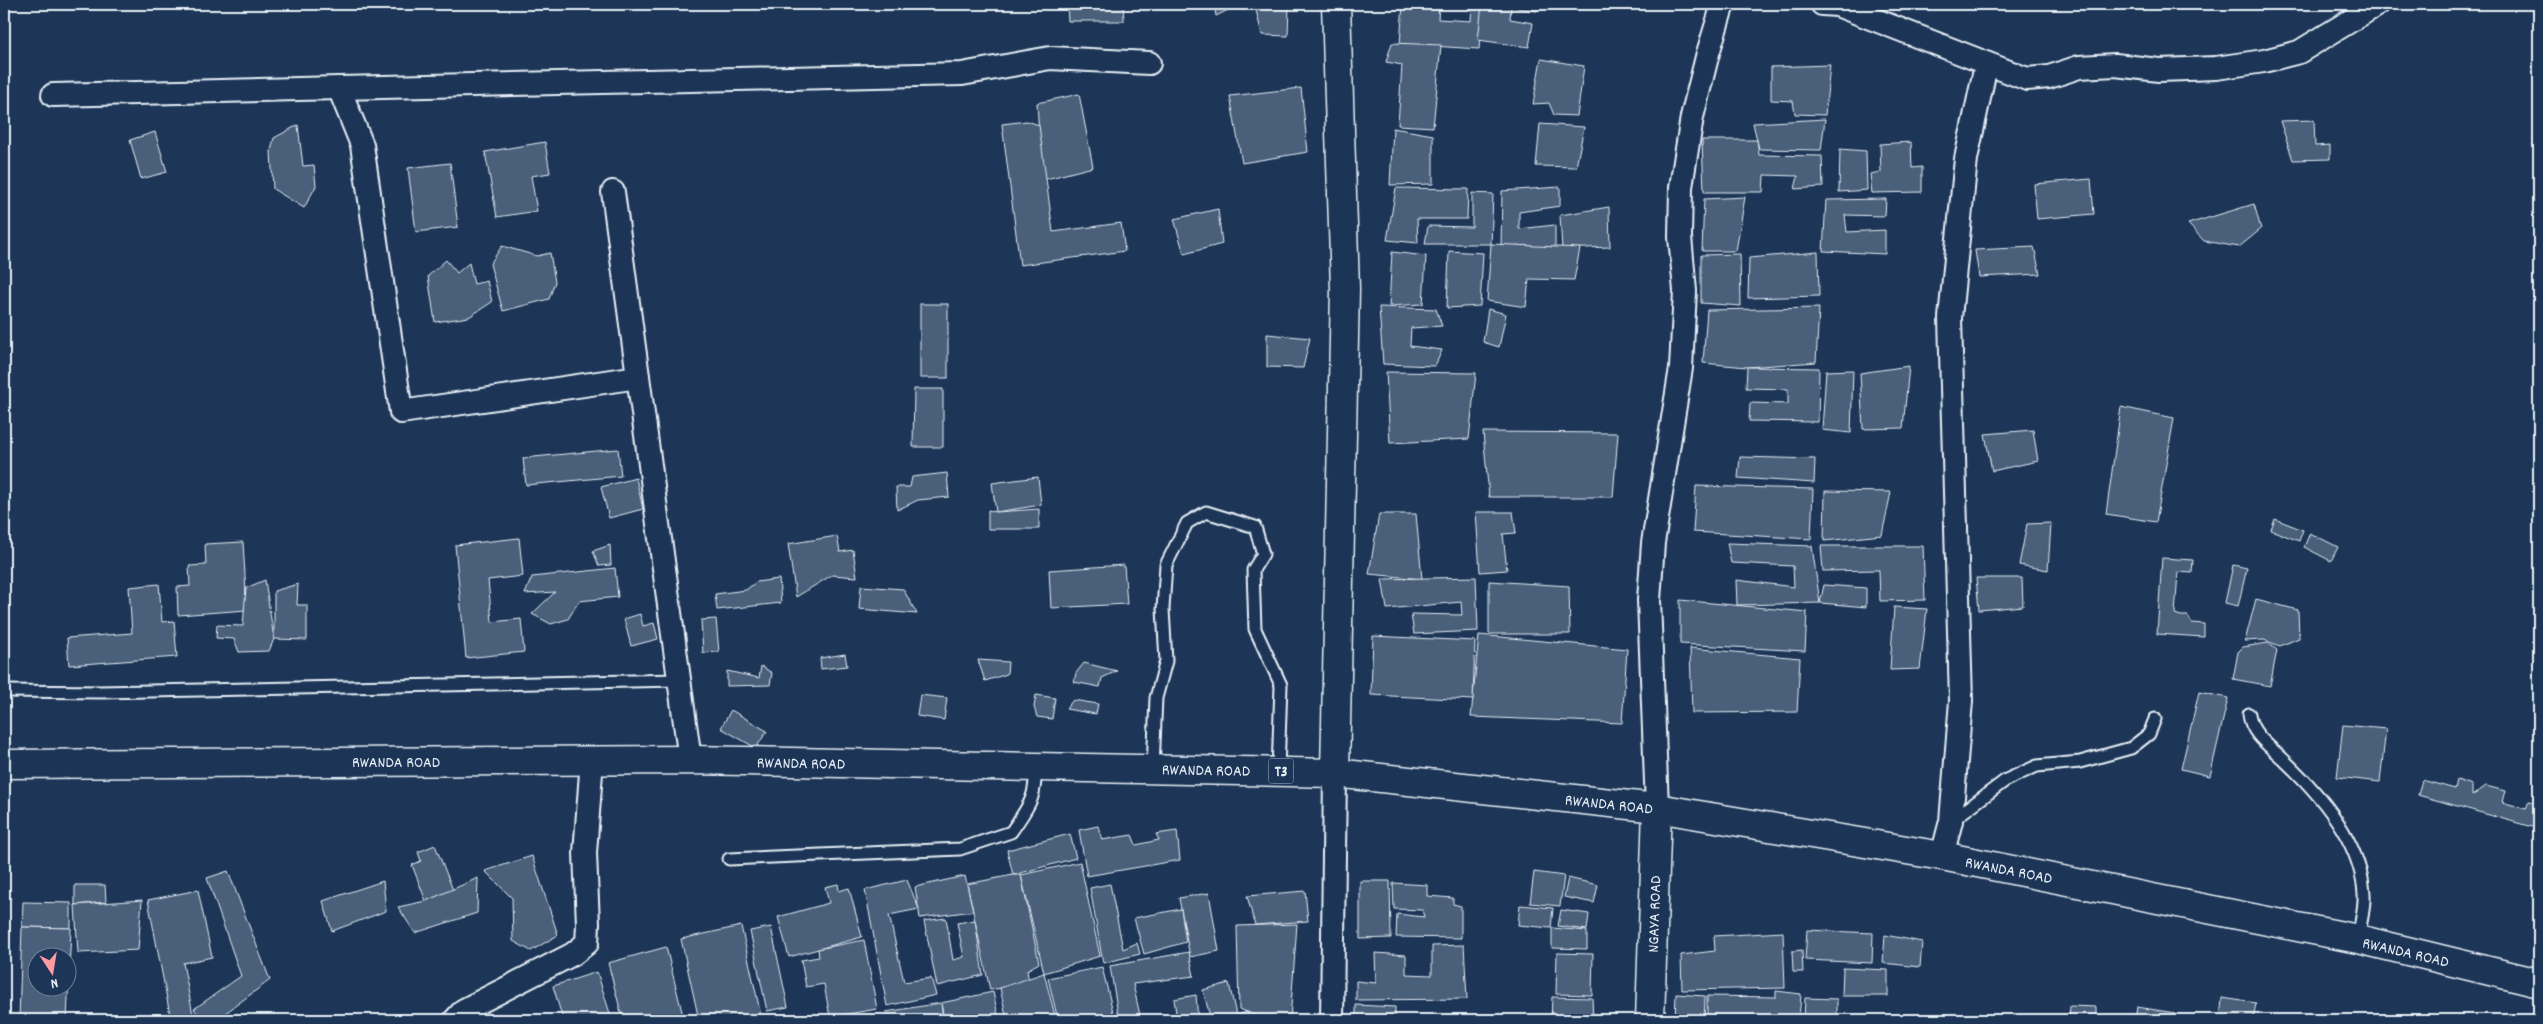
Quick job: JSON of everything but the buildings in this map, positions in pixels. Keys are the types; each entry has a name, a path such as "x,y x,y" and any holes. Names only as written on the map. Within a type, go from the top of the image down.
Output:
{"main road":[{"path":"1335,773 1345,289 1336,4"},
{"name":"RWANDA ROAD","path":"4,764 592,759 1153,768 1335,773 1657,808 1942,856 2358,939 2539,983"},
{"name":"NGAYA ROAD","path":"1650,1020 1657,808"}],"street":[{"path":"1657,808 1649,600 1653,543 1681,368 1685,291 1680,238 1681,187 1692,117 1708,53 1723,4"},
{"path":"1822,4 1837,6 2026,79 2049,77 2079,67 2115,65 2159,70 2216,68 2264,60 2299,52 2378,4"},
{"path":"53,95 962,74 1050,58 1149,63"},
{"path":"1942,856 1951,820 1960,701 1950,318 1966,159 1986,65"},
{"path":"339,88 362,145 401,412 638,377"},
{"path":"613,192 690,760"},
{"path":"454,1020 464,1010 573,954 587,943 585,853 592,759"},
{"path":"1332,1020 1335,773"}],"lane":[{"path":"1153,768 1156,698 1166,661 1163,609 1166,565 1187,522 1206,512 1255,528 1263,554 1253,570 1255,629 1281,685 1278,771"},
{"path":"4,691 110,692 679,680"},
{"path":"2249,714 2250,723 2266,744 2310,786 2351,845 2360,866 2364,895 2358,939"},
{"path":"1951,820 2006,780 2037,766 2080,762 2131,748 2149,734 2155,718"},
{"path":"729,859 931,850 968,846 1011,832 1033,797 1036,787 1035,766"}]}
